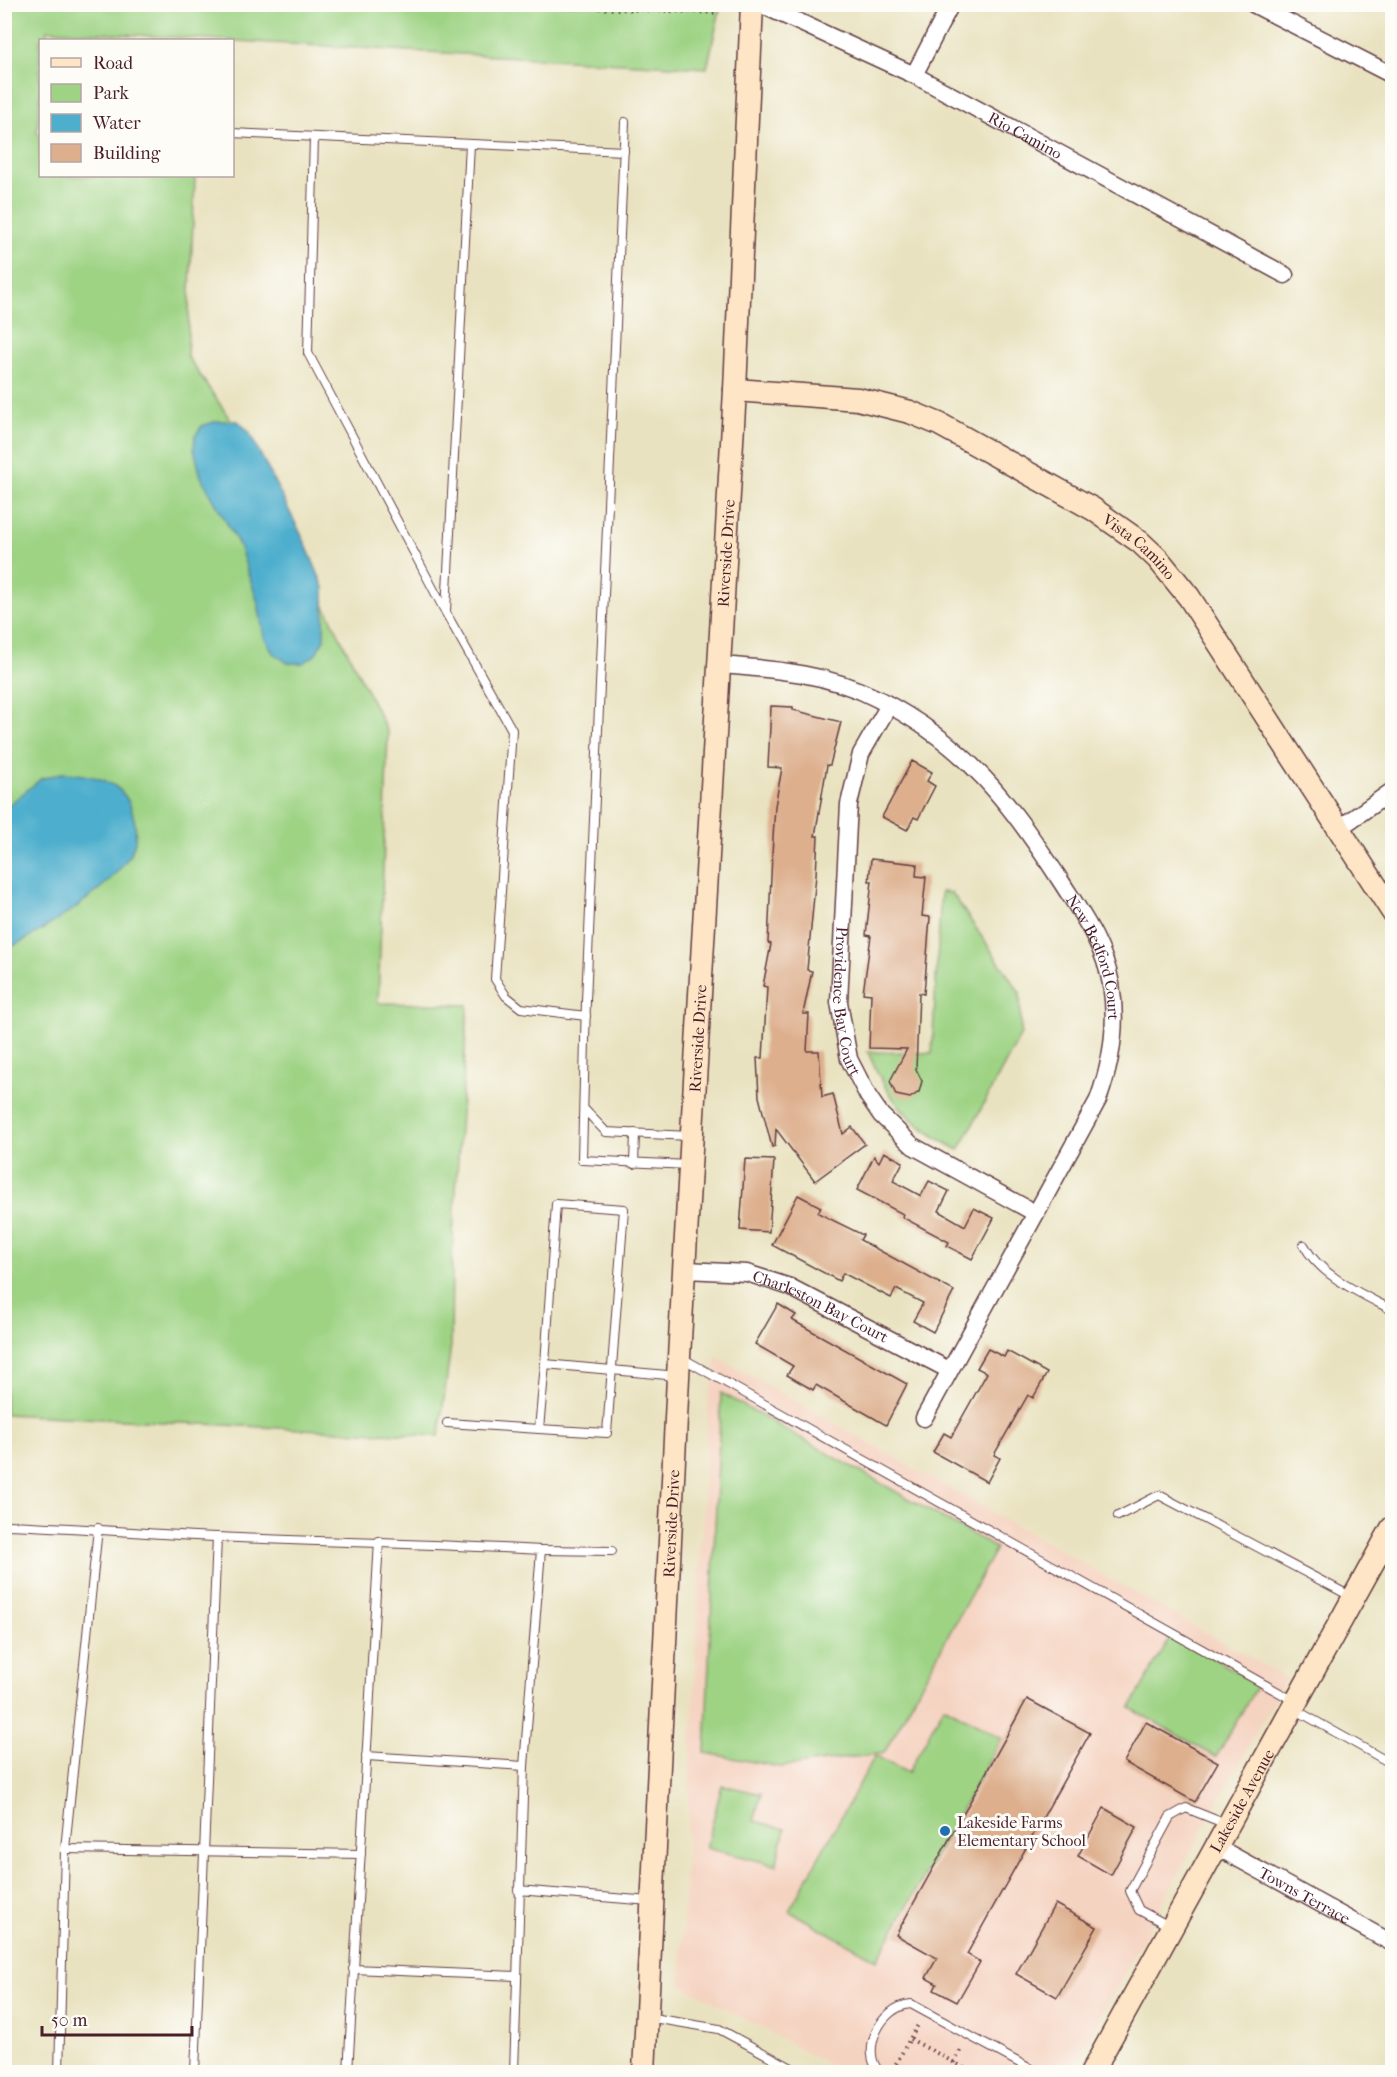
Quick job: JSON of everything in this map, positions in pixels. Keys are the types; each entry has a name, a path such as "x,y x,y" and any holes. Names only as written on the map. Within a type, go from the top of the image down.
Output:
{"main road":[{"name":"Riverside Drive","path":"644,2073 679,1367 735,390 752,4"},
{"name":"Vista Camino","path":"735,390 858,399 910,412 939,424 1093,509 1140,542 1189,597 1392,911"},
{"name":"Lakeside Avenue","path":"1092,2073 1392,1528"}],"street":[{"name":"Rio Camino","path":"760,4 914,75 1286,275"},
{"path":"914,75 951,4"},
{"path":"1253,4 1392,75"},
{"name":"New Bedford Court","path":"719,665 813,674 845,685 889,705 944,741 1004,798 1094,933 1106,962 1114,1005 1114,1029 1106,1077 1098,1100 924,1418"},
{"name":"Providence Bay Court","path":"889,705 861,754 849,804 839,1002 849,1059 868,1096 881,1115 913,1146 1035,1213"},
{"path":"1338,829 1392,791"},
{"name":"Charleston Bay Court","path":"686,1270 747,1273 790,1287 949,1370"},
{"name":"Towns Terrace","path":"1217,1847 1392,1943"}],"lane":[{"path":"625,122 586,1016 582,1160 692,1165"},
{"path":"234,133 624,150"},
{"path":"314,136 308,353 446,613 512,730 495,979 506,996 521,1008 586,1016"},
{"path":"446,613 470,144"},
{"path":"585,1110 606,1132 693,1136"},
{"path":"634,1164 635,1133"},
{"path":"447,1423 539,1429 607,1433 624,1209 556,1204 539,1429"},
{"path":"1304,1245 1312,1260 1349,1286 1392,1310"},
{"path":"545,1364 612,1371 679,1367 1295,1706 1392,1764"},
{"path":"1118,1516 1160,1495 1354,1598"},
{"path":"4,1525 98,1528 217,1537 612,1551"},
{"path":"59,2073 65,1849 98,1528"},
{"path":"195,2073 217,1537"},
{"path":"348,2073 379,1541"},
{"path":"514,2073 518,1890 524,1766 541,1550"},
{"path":"366,1756 524,1766"},
{"path":"1172,1928 1138,1910 1130,1891 1170,1817 1186,1808 1229,1825"},
{"path":"65,1849 361,1854"},
{"path":"518,1890 654,1901"},
{"path":"353,1969 516,1976"},
{"path":"880,2073 874,2061 873,2040 882,2019 900,2005 910,2004 1036,2073"},
{"path":"647,2016 719,2029 799,2073"}],"path":[{"path":"491,4 719,13"},
{"path":"891,2073 925,2012"},
{"path":"910,2039 972,2073"}],"shaded area":[{"name":"Lakeside Farms Elementary School","path":"717,1357 1286,1678 1070,2072 843,2072 680,1984 708,1401"}],"green space":[{"path":"5,4 721,5 707,68 47,30 46,39 39,39 37,133 39,134 39,177 195,177 187,356 236,428 388,733 378,1003 468,1005 452,1251 451,1345 439,1436 5,1414 4,26 13,26 5,24"},
{"path":"941,892 952,893 1020,993 1021,1034 959,1150 927,1131 903,1110 884,1085 868,1052 932,1053"},
{"path":"721,1393 996,1548 884,1753 781,1767 705,1753"},
{"path":"1172,1634 1258,1684 1216,1757 1130,1708"},
{"path":"944,1706 1002,1738 877,1960 789,1911 875,1756 908,1773"},
{"path":"722,1785 761,1794 754,1821 785,1829 776,1865 706,1848"}],"water":[{"path":"217,421 238,421 249,432 303,538 324,588 324,639 315,655 303,663 288,663 273,653 264,637 258,603 239,545 201,477 194,449 195,436 202,426"},
{"path":"62,773 93,777 112,784 120,790 127,798 134,817 135,843 125,863 95,892 57,920 5,950 5,808 41,779"}],"building":[{"path":"771,706 793,707 793,710 841,722 830,765 827,765 815,836 818,836 816,875 807,970 812,971 803,1014 809,1014 807,1051 819,1051 822,1097 833,1094 843,1134 852,1127 865,1144 815,1181 776,1129 775,1146 772,1147 759,1097 757,1058 763,1058 767,987 763,986 771,944 768,943 775,806 782,768 768,767"},
{"path":"912,761 932,772 927,781 935,786 918,819 914,817 907,830 882,817"},
{"path":"871,859 917,864 916,876 926,877 922,916 930,917 924,994 919,993 916,1069 922,1081 919,1092 910,1098 896,1095 890,1081 907,1049 869,1048 871,994 863,993 871,936 866,935 872,881 869,881"},
{"path":"884,1152 903,1162 893,1181 921,1196 929,1181 949,1191 939,1211 965,1226 974,1208 994,1218 972,1259 947,1246 949,1242 902,1217 903,1214 857,1190 874,1156 879,1162"},
{"path":"745,1159 774,1160 769,1232 740,1230"},
{"path":"798,1195 821,1207 818,1213 863,1235 860,1240 954,1291 933,1332 913,1321 923,1303 896,1289 891,1298 843,1273 839,1281 772,1245"},
{"path":"778,1304 796,1315 792,1320 907,1384 886,1425 816,1385 813,1390 787,1375 793,1366 755,1344"},
{"path":"988,1349 1004,1357 1007,1351 1047,1373 1033,1398 1028,1395 994,1455 1000,1458 987,1482 933,1452 944,1433 951,1437 987,1373 977,1368"},
{"path":"1027,1699 1090,1733 967,1954 980,1962 957,2002 934,1990 937,1984 926,1978 937,1958 896,1935"},
{"path":"1146,1722 1218,1762 1195,1802 1124,1762"},
{"path":"1104,1808 1137,1827 1111,1875 1078,1856"},
{"path":"1055,1904 1097,1927 1057,1997 1016,1974"}],"place":[{"name":"Lakeside Farms Elementary School","path":"945,1831"}]}
